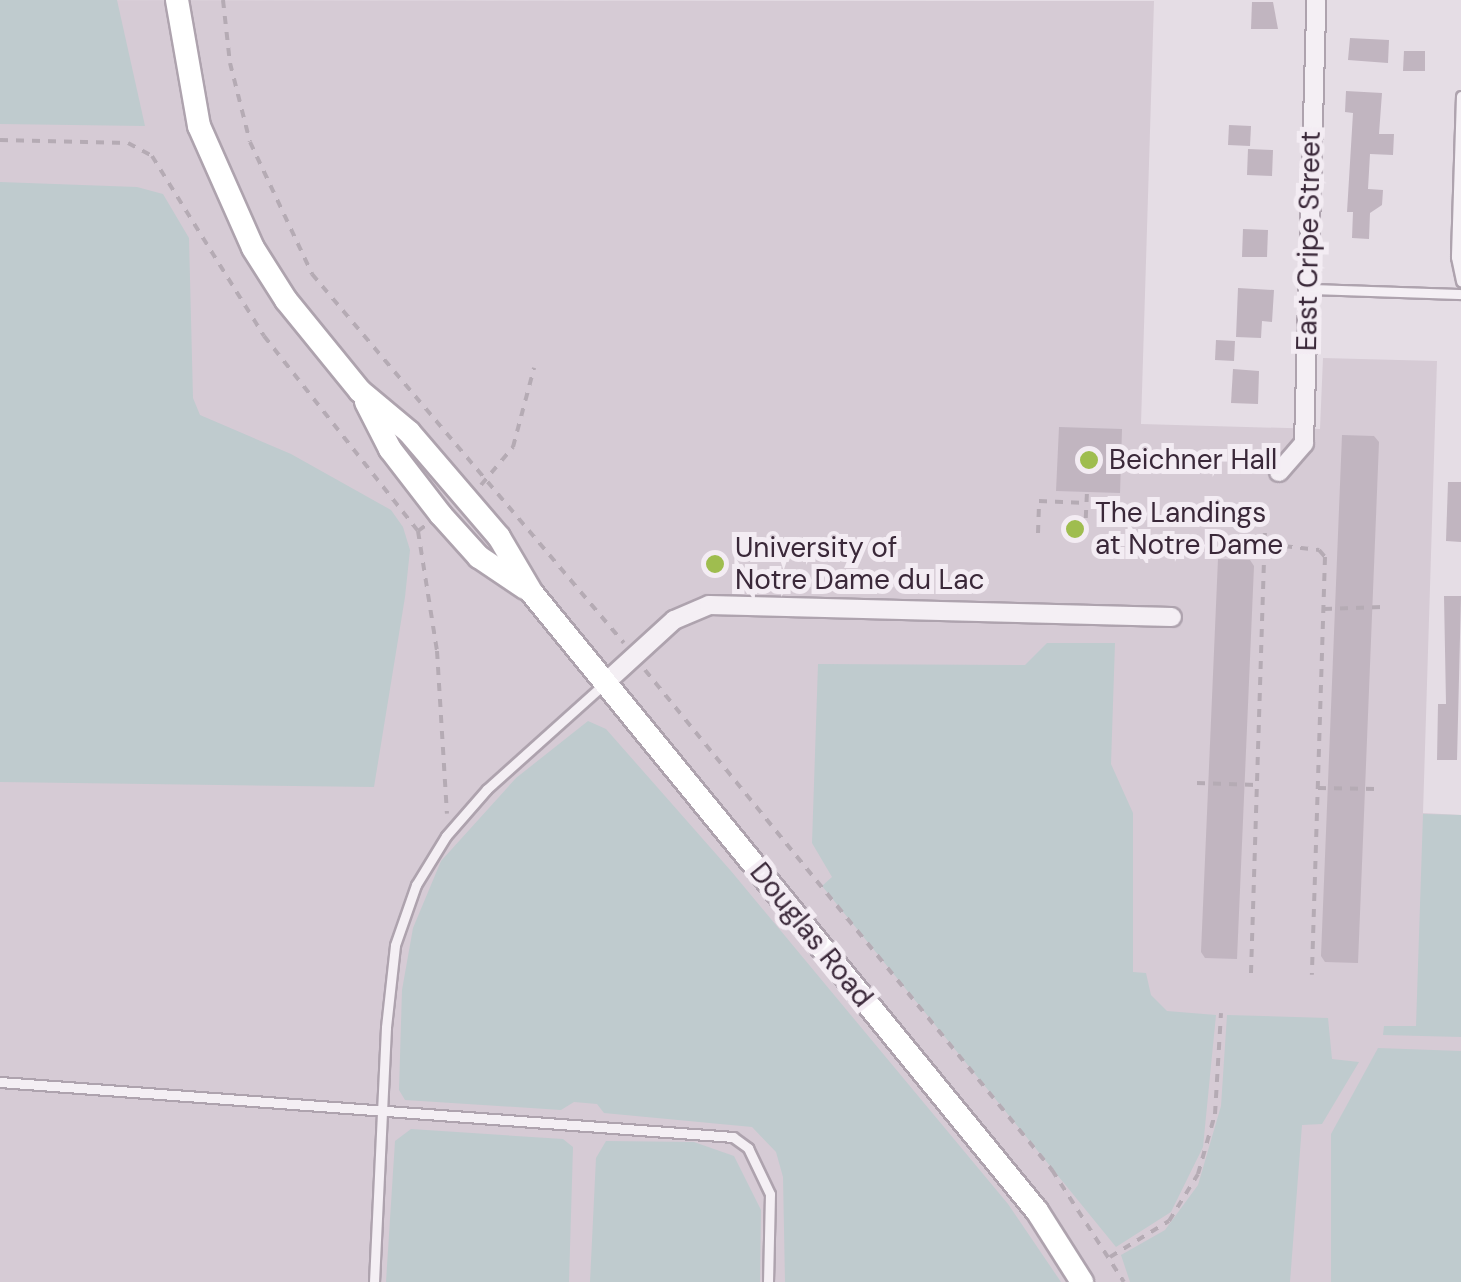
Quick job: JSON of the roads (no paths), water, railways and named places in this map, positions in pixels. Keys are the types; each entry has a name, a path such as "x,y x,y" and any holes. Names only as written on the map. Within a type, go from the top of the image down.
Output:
{"street":[{"name":"Douglas Road","path":"177,0 187,78 216,171 286,300 360,392 409,432 466,497 532,593 604,684 1037,1211 1082,1282"},
{"name":"East Cripe Street","path":"1279,472 1304,443 1316,0"},
{"path":"604,684 690,611 736,603 1172,617"}],"lane":[{"path":"1461,96 1456,256 1461,281"},
{"path":"1308,290 1461,294"},
{"path":"374,1282 395,945 416,885 449,833 604,684"},
{"path":"0,1082 383,1115 733,1138 748,1148 770,1194 768,1282"}],"place":[{"name":"Beichner Hall","path":"1089,460"},
{"name":"The Landings at Notre Dame","path":"1075,529"},
{"name":"University of Notre Dame du Lac","path":"715,564"}]}
